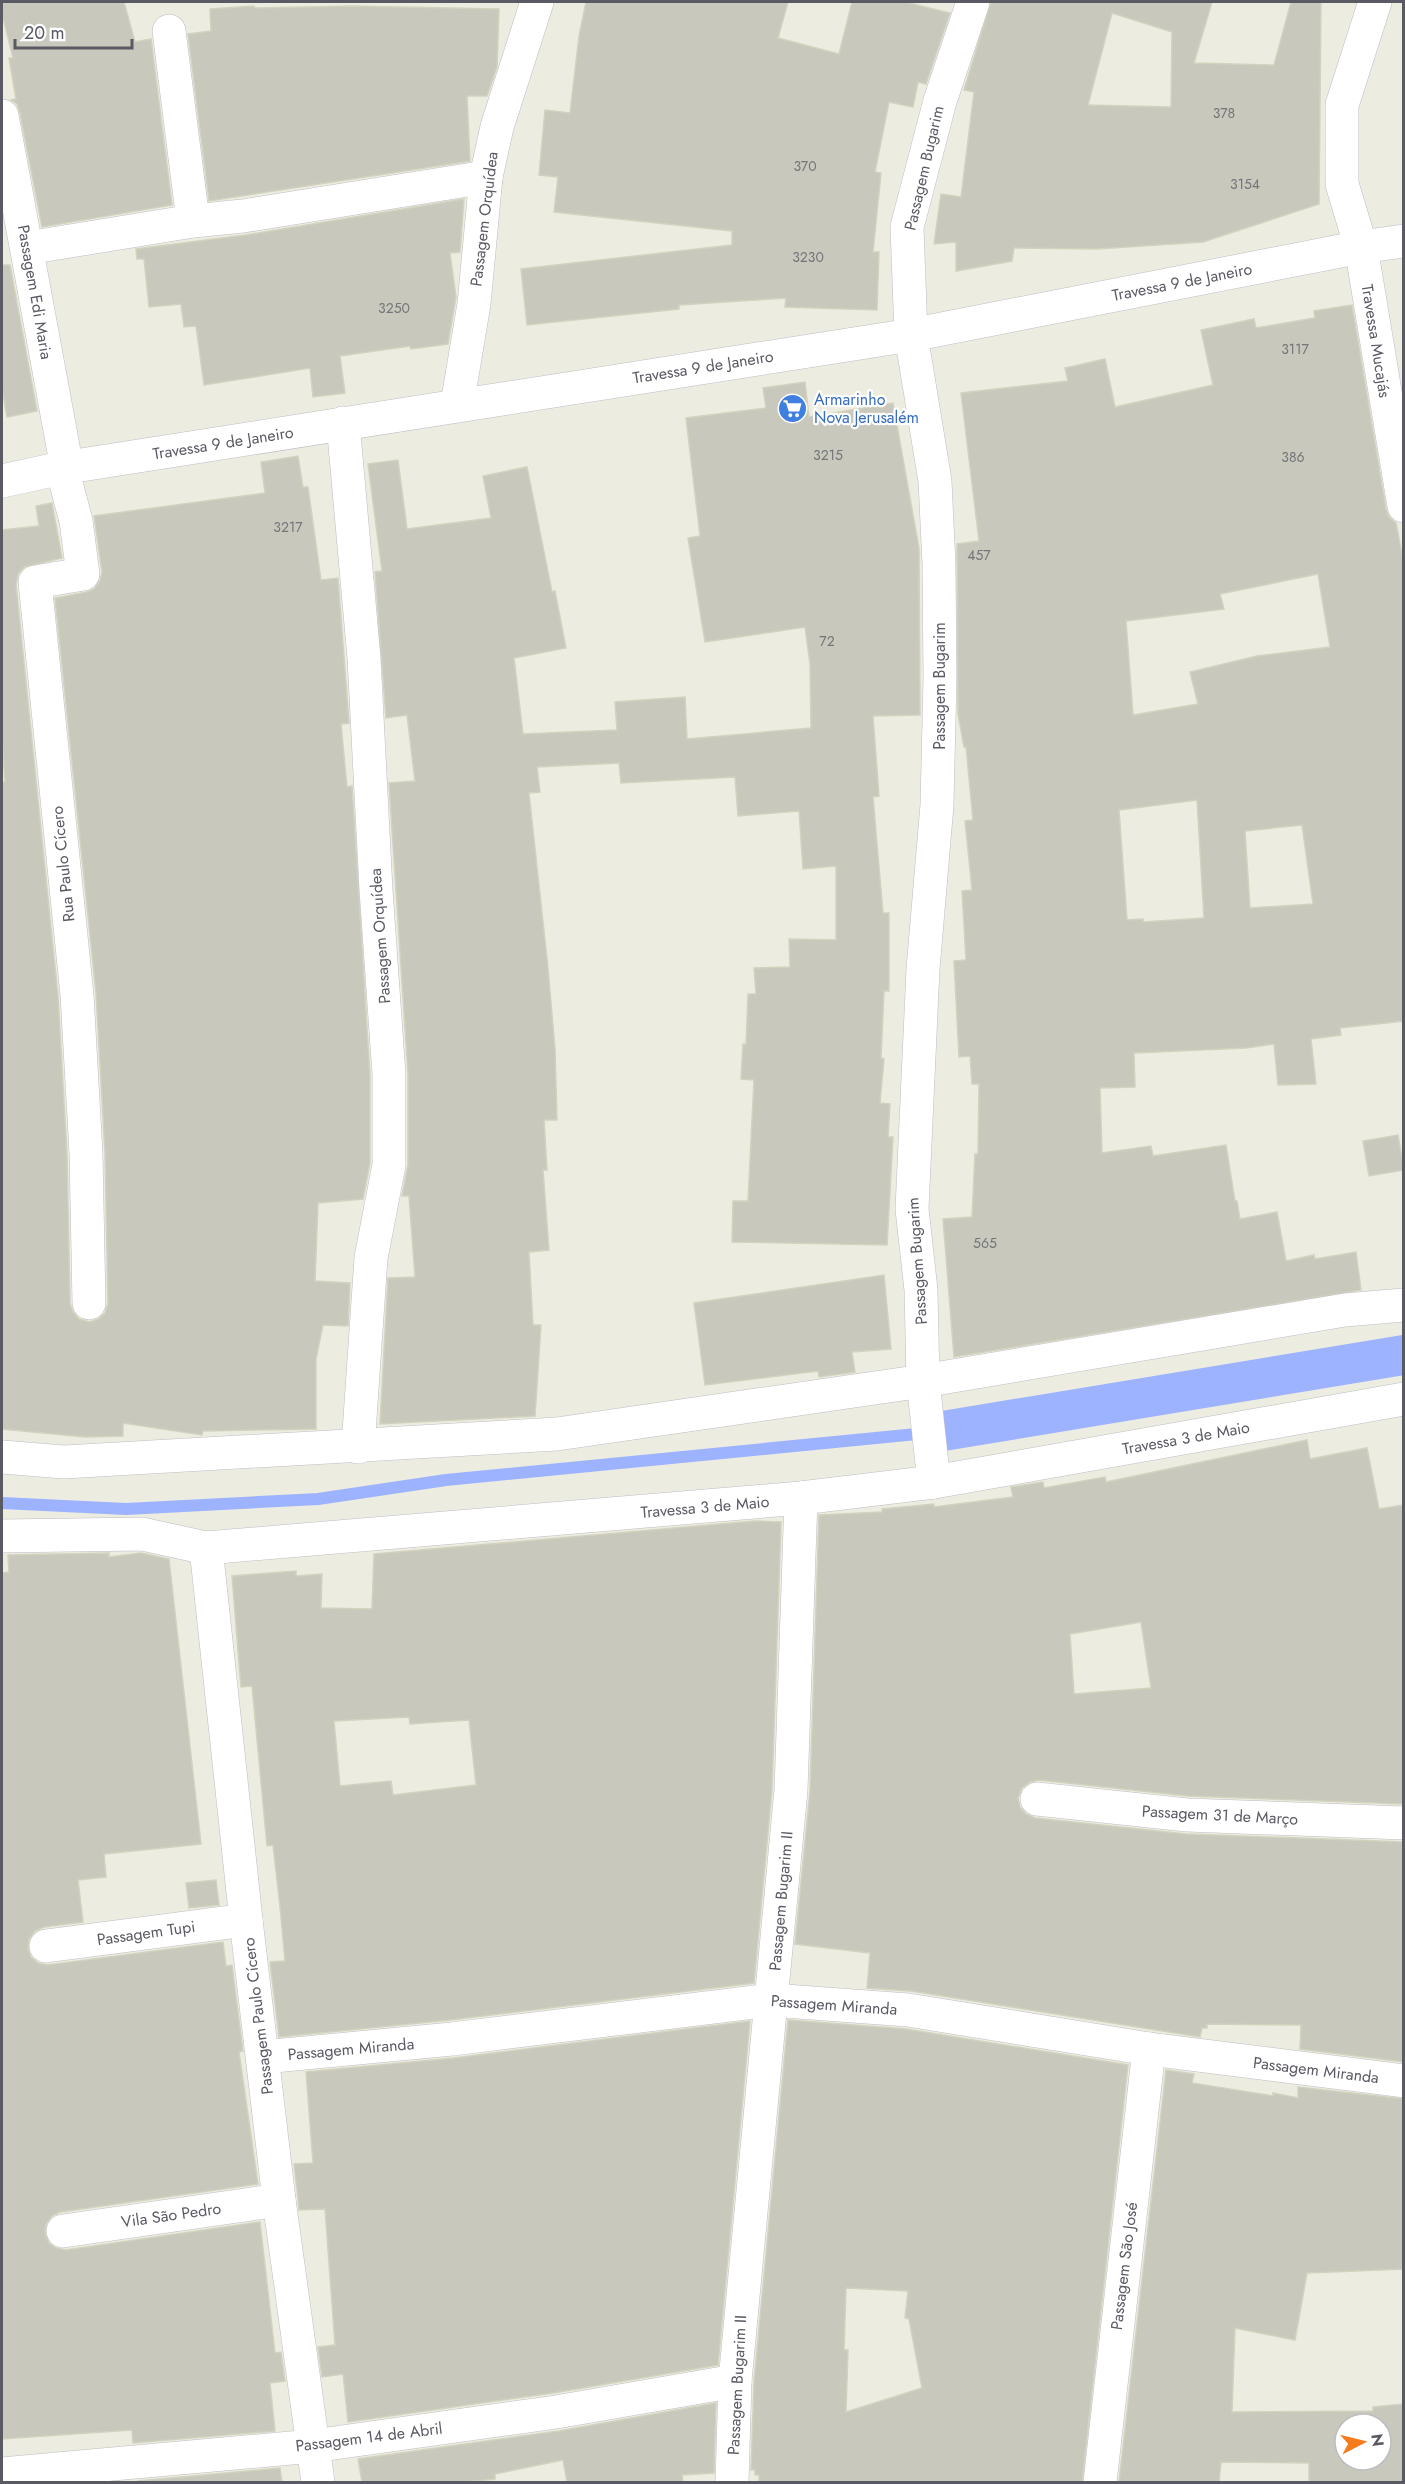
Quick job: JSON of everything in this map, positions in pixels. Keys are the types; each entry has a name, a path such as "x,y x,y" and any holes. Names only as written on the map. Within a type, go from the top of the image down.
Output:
{"street":[{"name":"Passagem Orquídea","path":"457,405 474,304 486,177 497,127 537,2"},
{"name":"Passagem Bugarim","path":"934,1475 926,1395 921,1290 912,1209 924,969 937,805 940,679 935,481 911,335 907,227 940,101 973,2"},
{"name":"Travessa Mucajás","path":"1375,2 1342,105 1342,184 1361,247 1404,506"},
{"path":"169,31 193,221"},
{"name":"Passagem Edi Maria","path":"2,116 65,468"},
{"path":"27,248 486,177"},
{"name":"Travessa 9 de Janeiro","path":"2,481 65,468 344,423 911,335 1361,247 1404,241"},
{"name":"Passagem Orquídea","path":"344,423 364,658 375,878 390,1075 389,1165 371,1257 358,1447"},
{"name":"Rua Paulo Cícero","path":"65,468 76,520 83,574 35,582 77,995 86,1153 89,1303"},
{"path":"2,1457 64,1462 557,1434 926,1395 1345,1310 1404,1305"},
{"name":"Travessa 3 de Maio","path":"2,1536 142,1534 206,1548 801,1498 1404,1399"},
{"name":"Passagem Bugarim II","path":"732,2482 735,2381 791,1790 801,1498"},
{"name":"Passagem Paulo Cícero","path":"206,1548 279,2200 318,2482"},
{"name":"Passagem 31 de Março","path":"1037,1799 1187,1815 1404,1823"},
{"name":"Passagem Tupi","path":"46,1946 246,1920"},
{"name":"Passagem Miranda","path":"263,2057 452,2039 771,2000 908,2010 1149,2049 1404,2081"},
{"name":"Passagem São José","path":"1100,2482 1149,2049"},
{"name":"Vila São Pedro","path":"63,2231 279,2200"},
{"name":"Passagem 14 de Abril","path":"2,2474 313,2446 556,2412 735,2381"}],"building":[{"path":"2,2 124,2 135,42 151,39 172,205 42,227 20,113 17,104 11,100 16,99 9,58 13,58 2,14"},
{"path":"586,2 788,2 778,38 839,54 852,2 905,2 950,13 926,84 918,82 913,107 889,102 875,172 881,173 873,252 879,252 877,310 785,307 786,298 679,305 679,309 527,325 521,269 732,245 732,231 554,212 558,177 539,175 545,110 570,113 579,36"},
{"path":"991,2 1212,2 1194,63 1274,65 1291,2 1321,2 1319,204 1203,242 1097,249 1014,248 1012,261 956,271 956,242 934,244 941,194 961,197 974,92 964,90","holes":["1112,13 1172,32 1171,107 1088,105"]},
{"path":"254,6 255,8 353,6 499,9 497,67 487,96 467,96 470,161 209,201 188,34 211,31 210,9"},
{"path":"464,199 460,252 450,253 456,297 448,344 411,349 410,346 340,356 345,393 313,397 310,368 204,385 196,326 184,327 181,304 149,307 144,259 137,259 136,249 246,235"},
{"path":"2,265 10,265 37,411 7,417 2,388"},
{"path":"1352,305 1386,509 1389,517 1396,523 1404,565 1404,1021 1340,1028 1341,1035 1311,1039 1316,1084 1278,1085 1274,1044 1246,1048 1134,1053 1135,1087 1100,1088 1102,1153 1151,1146 1153,1156 1226,1145 1240,1219 1277,1212 1286,1261 1314,1255 1315,1259 1356,1252 1361,1290 954,1357 943,1219 972,1217 975,1154 978,1154 979,1084 972,1084 970,1056 959,1057 954,961 966,960 962,891 972,890 965,821 973,820 966,747 964,747 958,714 957,544 979,541 961,393 1068,381 1065,368 1105,359 1115,407 1213,385 1201,330 1254,319 1256,328 1315,318 1314,311","holes":["1318,574 1330,647 1257,656 1190,672 1198,704 1133,715 1126,621 1224,609 1220,594","1197,800 1204,918 1143,922 1143,919 1127,920 1119,810","1302,825 1313,904 1250,908 1245,831"]},
{"path":"805,382 809,417 893,403 919,548 920,715 873,716 879,796 873,797 883,913 889,913 889,991 884,991 881,1058 884,1059 880,1103 890,1104 888,1137 893,1137 887,1245 732,1242 733,1201 748,1201 754,1080 741,1079 743,1044 746,1045 748,994 756,994 754,968 790,967 789,939 836,940 836,866 803,869 799,811 738,816 735,777 621,783 619,763 537,767 540,792 529,793 555,1049 557,1120 544,1120 547,1170 543,1170 549,1250 529,1252 533,1325 541,1325 535,1416 380,1424 388,1278 415,1277 409,1196 402,1196 408,1165 408,1074 389,783 415,781 407,715 386,718 375,572 382,571 368,464 398,460 407,529 491,518 483,476 527,467 552,592 555,591 566,648 514,658 523,734 617,730 615,702 685,697 687,739 811,728 810,664 805,627 705,642 688,538 700,536 686,418 766,408 763,388"},
{"path":"298,456 303,487 308,487 321,580 338,578 349,723 341,724 347,787 352,786 370,1076 370,1163 363,1199 318,1203 315,1281 350,1283 348,1326 323,1325 316,1359 316,1429 203,1431 202,1435 123,1423 123,1436 85,1437 2,1429 2,782 5,782 2,742 2,530 39,526 36,506 52,503 62,558 24,567 18,574 16,584 58,996 67,1154 70,1303 79,1319 90,1322 105,1313 108,1303 105,1152 96,993 55,598 87,592 94,589 100,581 102,572 94,516 265,493 261,462"},
{"path":"1398,1135 1404,1170 1369,1176 1363,1141"},
{"path":"884,1275 891,1349 852,1352 855,1372 819,1377 818,1371 705,1385 694,1303"},
{"path":"1307,1440 1310,1459 1367,1448 1379,1509 1404,1505 1404,1804 1188,1796 1039,1780 1030,1782 1022,1788 1018,1798 1020,1807 1026,1814 1035,1818 1186,1834 1404,1842 1404,2062 1300,2049 1301,2025 1207,2024 1207,2028 1202,2028 1200,2037 911,1991 867,1988 870,1953 795,1944 810,1791 819,1515 882,1512 882,1509 934,1504 934,1507 1013,1497 1011,1487 1043,1482 1044,1488 1105,1477 1106,1482","holes":["1141,1622 1151,1688 1074,1694 1070,1634"]},
{"path":"755,1521 781,1522 772,1789 754,1983 450,2020 279,2037 270,1962 285,1961 280,1907 273,1845 267,1846 252,1686 241,1687 232,1576 296,1571 296,1576 322,1574 321,1608 372,1609 374,1554","holes":["409,1717 410,1724 469,1720 476,1785 393,1795 391,1781 340,1786 334,1721"]},
{"path":"109,1553 109,1557 141,1553 169,1559 201,1844 104,1854 106,1877 78,1880 83,1922 44,1927 35,1931 29,1939 28,1949 31,1957 38,1963 48,1965 223,1942 226,1966 232,1965 243,2051 239,2052 258,2184 60,2212 52,2216 46,2224 45,2234 49,2243 56,2248 66,2250 260,2222 275,2353 281,2352 285,2381 270,2383 275,2431 133,2443 132,2430 2,2439 2,1573 9,1572 8,1555"},
{"path":"216,1880 219,1905 189,1908 186,1883"},
{"path":"788,2020 906,2029 1128,2065 1082,2482 759,2482 759,2475 755,2475 755,2470 751,2470 754,2382","holes":["846,2288 908,2291 905,2318 909,2319 922,2388 846,2412 848,2350 844,2350"]},
{"path":"750,2021 718,2365 553,2393 348,2422 343,2374 322,2377 318,2347 335,2345 325,2209 299,2210 294,2164 313,2163 306,2072 454,2058"},
{"path":"1166,2070 1194,2074 1192,2083 1273,2096 1273,2093 1298,2098 1298,2087 1404,2099 1404,2269 1307,2273 1295,2340 1235,2328 1232,2412 1373,2411 1373,2407 1404,2404 1404,2482 1309,2482 1309,2463 1221,2462 1219,2482 1119,2482"},
{"path":"716,2403 714,2473 682,2475 683,2482 567,2482 563,2460 495,2474 495,2479 464,2482 362,2482 358,2459 559,2431"},
{"path":"280,2468 282,2482 138,2482 138,2481"}],"waterway":[{"path":"937,1432 1404,1355"},
{"path":"2,1503 126,1509 318,1499 446,1480 927,1433"}],"place":[{"name":"Armarinho Nova Jerusalém","path":"793,408"}]}
